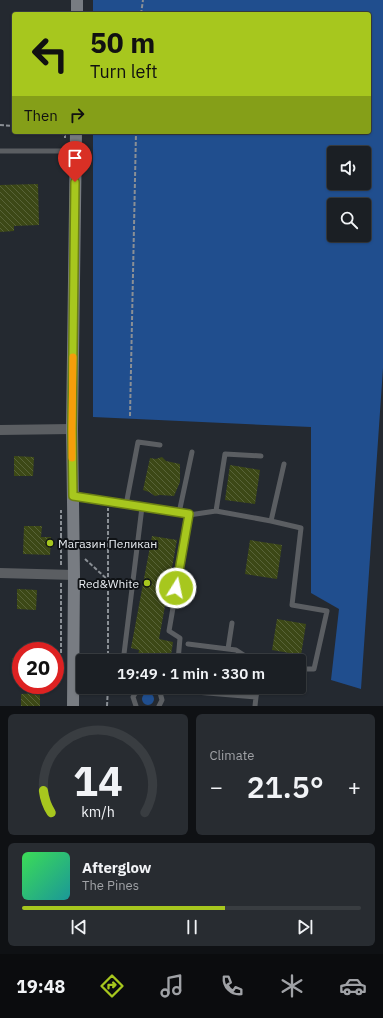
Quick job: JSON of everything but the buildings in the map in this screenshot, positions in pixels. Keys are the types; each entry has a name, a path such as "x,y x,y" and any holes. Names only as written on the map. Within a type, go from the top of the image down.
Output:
{"street":[{"path":"77,0 77,12"},
{"path":"73,706 74,575 72,429 76,134"},
{"path":"0,430 72,429"},
{"path":"0,573 74,575"}],"lane":[{"path":"0,150 76,151"},
{"path":"126,505 138,442 160,446"},
{"path":"179,513 192,452"},
{"path":"216,511 225,454 260,456"},
{"path":"271,521 284,464"},
{"path":"73,496 179,513 189,514 216,511 301,528 292,604 328,611 314,669 306,668"},
{"path":"124,654 142,507"},
{"path":"179,654 180,638 169,631 189,514"},
{"path":"228,649 232,623"},
{"path":"188,644 236,650 242,654"},
{"path":"134,694 133,697 136,706"},
{"path":"159,706 162,700 160,694"},
{"path":"224,694 256,697"},
{"path":"255,706 257,694"}],"path":[{"path":"141,12 143,0"},
{"path":"0,125 12,126"},
{"path":"130,416 136,134"},
{"path":"108,502 108,654"},
{"path":"108,694 108,706"}],"shaded area":[{"path":"93,0 383,0 383,368 361,689 331,680 339,609 311,593 311,427 93,417 93,134 371,134 371,12 93,12"},
{"path":"145,694 151,694 154,697 154,701 150,705 146,705 142,701 142,697"}],"slow traffic":[{"path":"72,458 73,357"}],"place":[{"name":"Магазин Пеликан","path":"50,543"},
{"name":"Red&White","path":"147,583"}],"route":[{"path":"75,182 72,429 73,496 189,514 176,588"}]}
